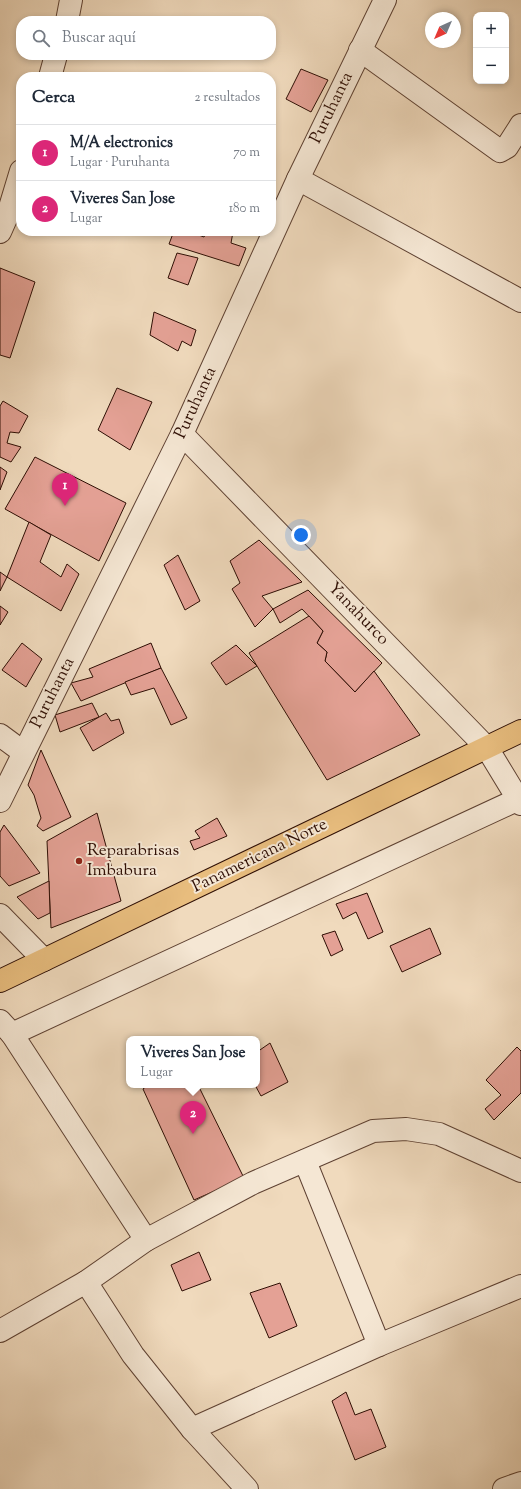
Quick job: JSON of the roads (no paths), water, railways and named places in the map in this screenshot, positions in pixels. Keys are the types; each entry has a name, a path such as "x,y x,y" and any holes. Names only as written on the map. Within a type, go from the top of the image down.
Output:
{"highway":[{"name":"Panamericana Norte","path":"0,982 521,731"}],"street":[{"path":"68,16 71,0"},
{"name":"Puruhanta","path":"276,227 385,0"},
{"path":"360,50 500,151 507,147 521,125"},
{"path":"51,72 55,60"},
{"path":"298,179 521,301"},
{"path":"0,232 8,214 16,188"},
{"name":"Puruhanta","path":"0,802 23,752 182,434 272,236"},
{"name":"Yanahurco","path":"182,434 487,748 520,801"},
{"path":"0,735 23,752"},
{"path":"146,1240 6,1027 520,801"},
{"path":"0,915 44,960"},
{"path":"0,1331 86,1282 146,1240 253,1183 373,1130 406,1129 440,1134 521,1171"},
{"path":"305,1161 379,1345"},
{"path":"86,1282 132,1356 192,1429 247,1489"},
{"path":"192,1429 379,1345 521,1286"},
{"path":"504,1489 521,1483"}],"place":[{"name":"M/A electronics","path":"65,506"},
{"name":"Reparabrisas Imbabura","path":"79,861"},
{"name":"Viveres San Jose","path":"193,1134"}]}
